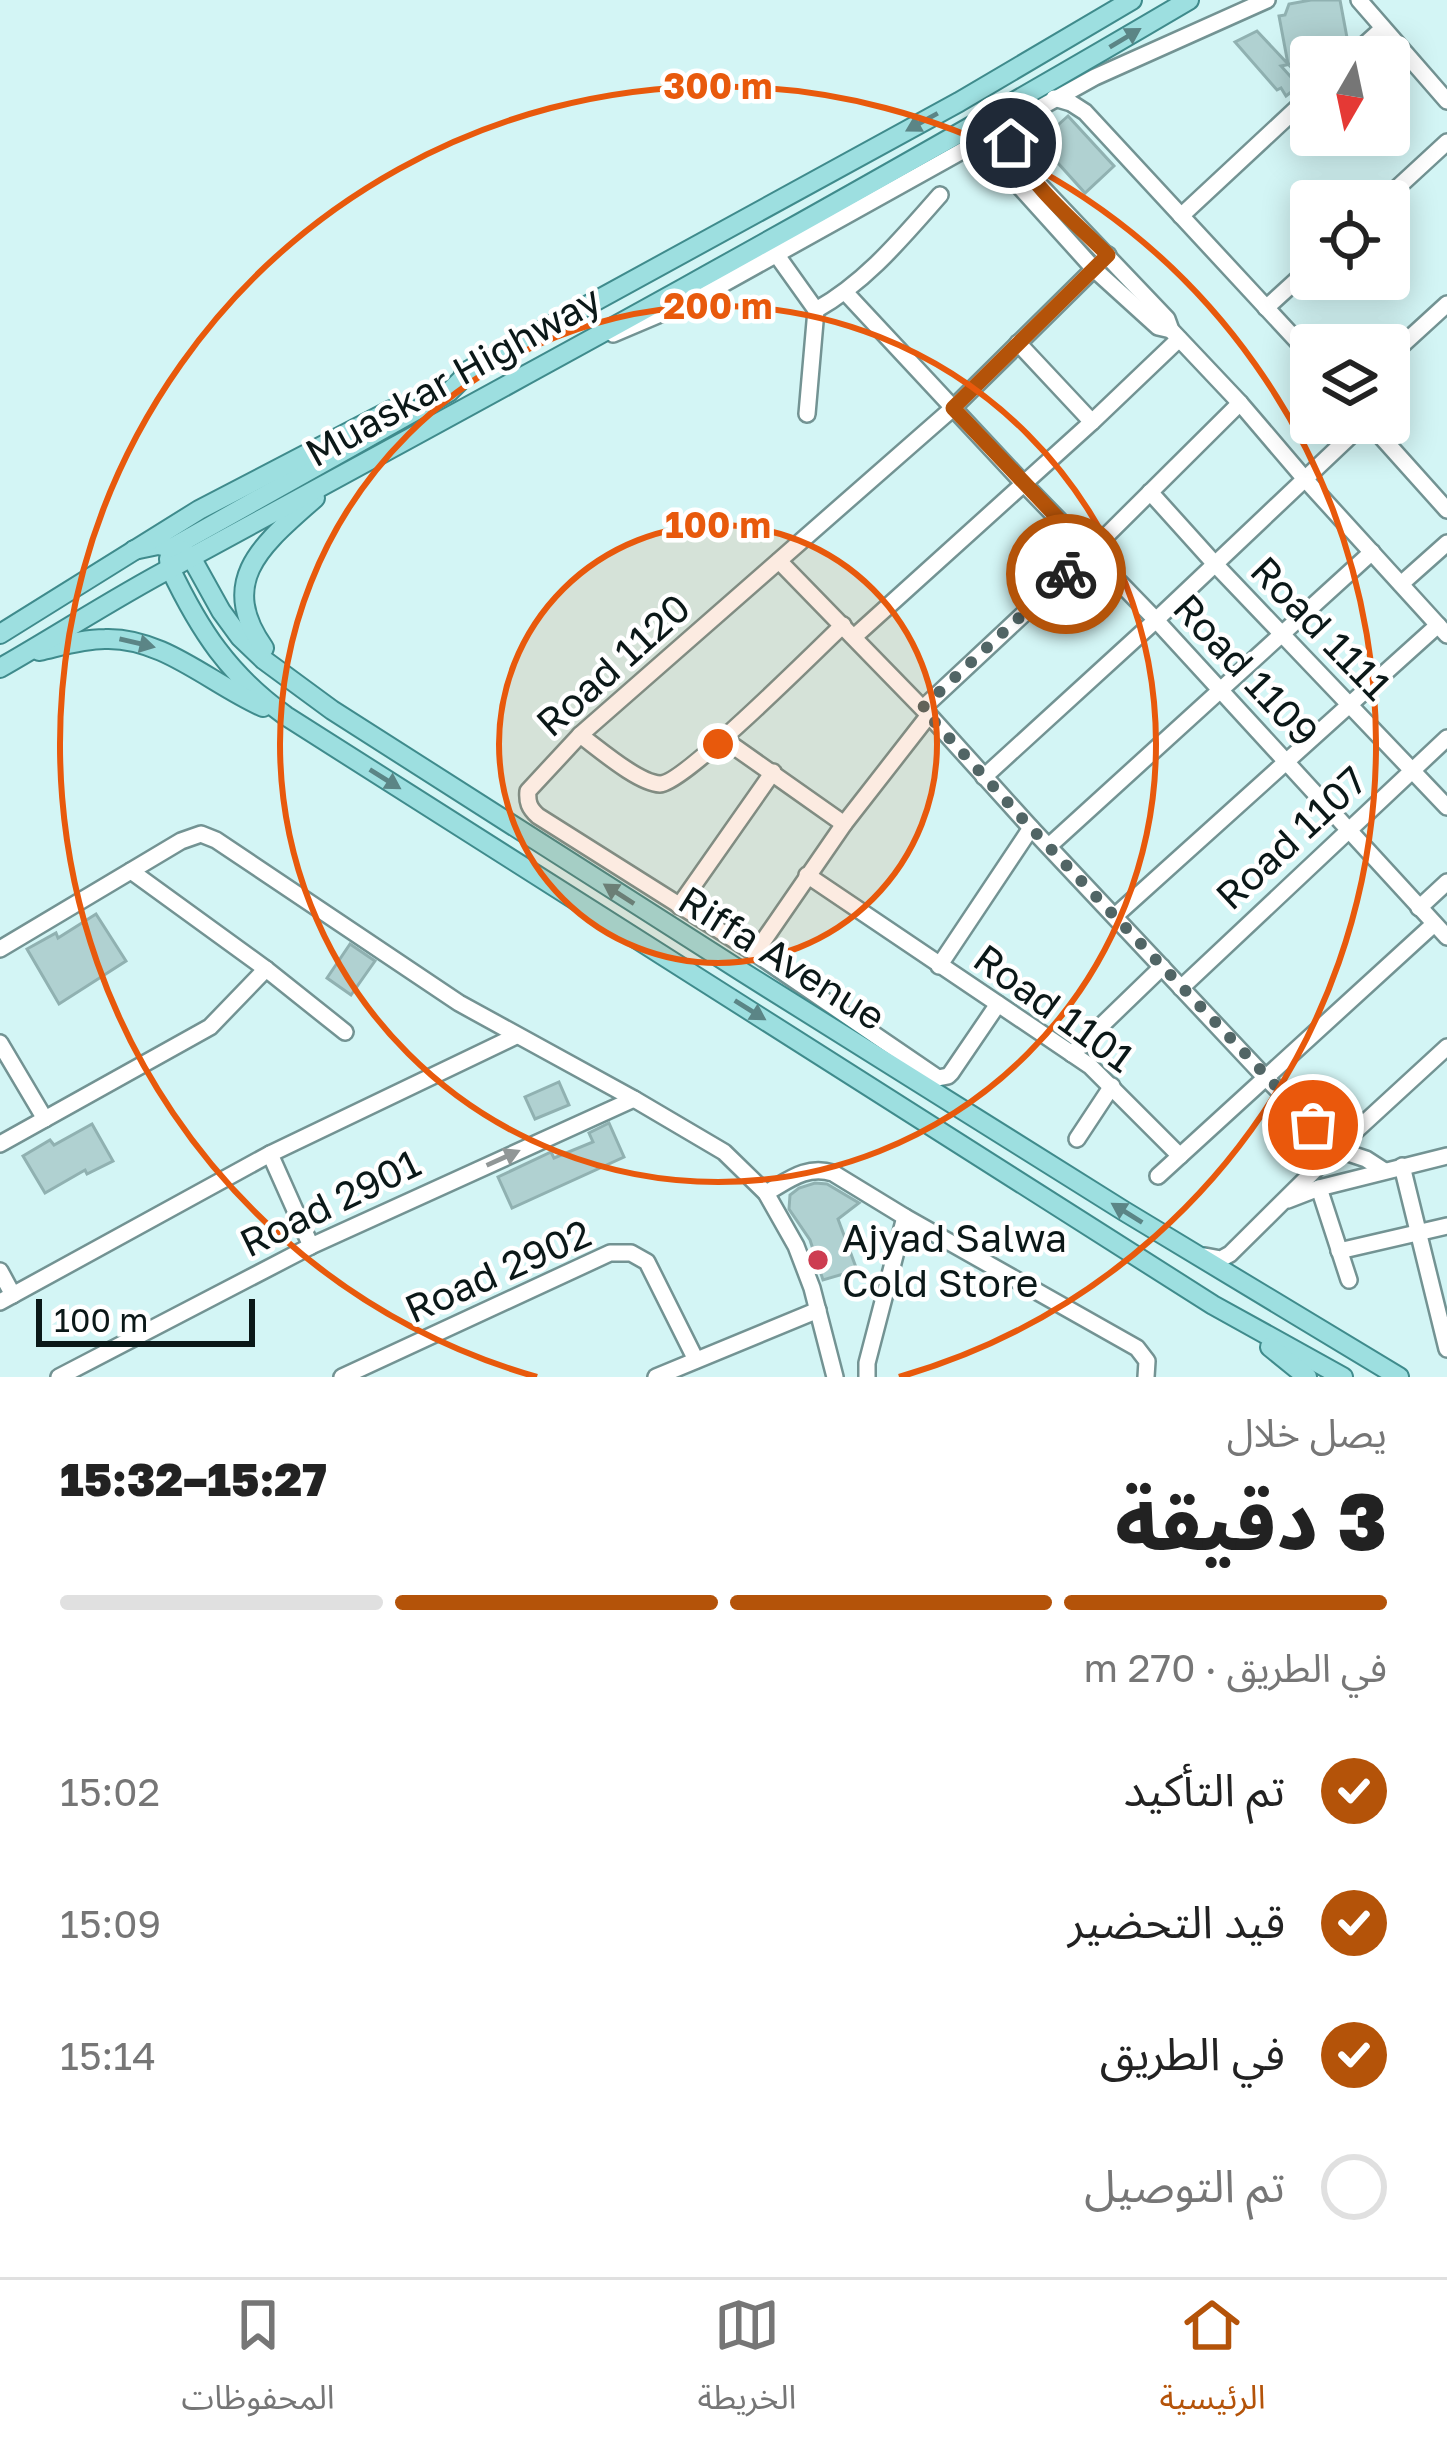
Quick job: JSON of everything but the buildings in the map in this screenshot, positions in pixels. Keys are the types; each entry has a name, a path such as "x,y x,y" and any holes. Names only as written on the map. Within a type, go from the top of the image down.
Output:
{"main road":[{"name":"Muaskar Highway","path":"0,634 199,510 474,368 938,113 1132,0"},
{"name":"Muaskar Highway","path":"0,668 170,568 182,552 340,476 830,208 1189,0"},
{"path":"134,550 158,544 182,552 208,525 449,392 474,368"},
{"path":"290,679 252,631 245,611 246,579 266,542 340,476"},
{"name":"Riffa Avenue","path":"182,552 240,637 332,710 1381,1372"},
{"name":"Riffa Avenue","path":"170,568 194,618 225,662 286,716 1213,1305 1343,1377"},
{"path":"22,655 95,639 137,642 164,650 226,689 286,716"},
{"path":"1213,1305 1306,1377"}],"street":[{"path":"570,349 669,312 1054,98 1268,0"},
{"path":"1359,0 1447,101"},
{"path":"1373,36 1382,28"},
{"path":"1091,118 1089,101 1095,77"},
{"path":"1054,98 1091,118 1290,334"},
{"path":"1181,216 1290,115"},
{"path":"1014,123 1011,143 1030,175 1167,319 1175,334 1443,630 1348,705 1114,916"},
{"path":"1406,180 1447,142"},
{"path":"964,150 1003,167 1094,269 1158,327 1175,334"},
{"path":"816,310 846,293 940,195"},
{"path":"776,254 816,310 807,414"},
{"name":"Road 1120","path":"679,906 538,816 527,800 528,791 580,735 953,408 1108,255"},
{"path":"1266,308 1290,286"},
{"name":"Road 1109","path":"846,293 1447,937"},
{"path":"1410,338 1447,304"},
{"path":"580,735 644,779 658,784 672,781 1024,484 1092,422 1175,334"},
{"path":"1018,343 1092,422"},
{"path":"755,953 926,712 1240,403"},
{"path":"984,777 1342,444"},
{"path":"1385,444 1447,511"},
{"name":"Road 1111","path":"1150,492 1447,807"},
{"path":"1401,584 1447,543"},
{"path":"1049,846 1372,552"},
{"path":"779,561 1336,1149 1382,1170"},
{"name":"Road 1107","path":"1181,988 1447,738"},
{"path":"722,739 844,824"},
{"path":"773,772 679,906 938,1078 948,1076 998,1004"},
{"name":"Road 1101","path":"939,966 1031,828"},
{"path":"0,949 181,841 201,834 216,840 459,1003 724,1152 766,1193 796,1246 835,1377"},
{"path":"131,871 345,1032"},
{"name":"Road 1101","path":"806,875 1090,1066 1180,1156"},
{"path":"1420,908 1447,882"},
{"path":"1158,1176 1434,924"},
{"path":"1072,1054 1162,967"},
{"path":"0,1144 209,1027 266,969"},
{"name":"Road 2901","path":"6,1298 270,1154 516,1036"},
{"path":"0,1043 45,1119"},
{"path":"1190,1252 1221,1258 1244,1240 1447,1047"},
{"path":"1078,1138 1112,1087"},
{"name":"Road 2901","path":"59,1377 311,1246 634,1099"},
{"path":"270,1154 311,1246"},
{"path":"1278,1204 1382,1170 1447,1156"},
{"path":"1402,1166 1447,1349"},
{"path":"766,1193 803,1171 820,1169 840,1176 1137,1348 1147,1361 1146,1377"},
{"path":"1319,1188 1349,1280"},
{"path":"867,1377 905,1217"},
{"path":"1339,1250 1447,1226"},
{"path":"1244,1240 1239,1251 1241,1271 1258,1293"},
{"name":"Road 2902","path":"342,1377 610,1253 631,1253 647,1262 696,1360"},
{"path":"0,1271 6,1298"},
{"path":"656,1377 818,1310"},
{"path":"382,1358 391,1377"}],"way so far":[{"path":"1066,574 922,708 1313,1125"}],"place":[{"name":"Ajyad Salwa Cold Store","path":"818,1260"}],"route":[{"path":"1011,143 1030,175 1108,255 953,408 1090,552 1066,574"}]}
